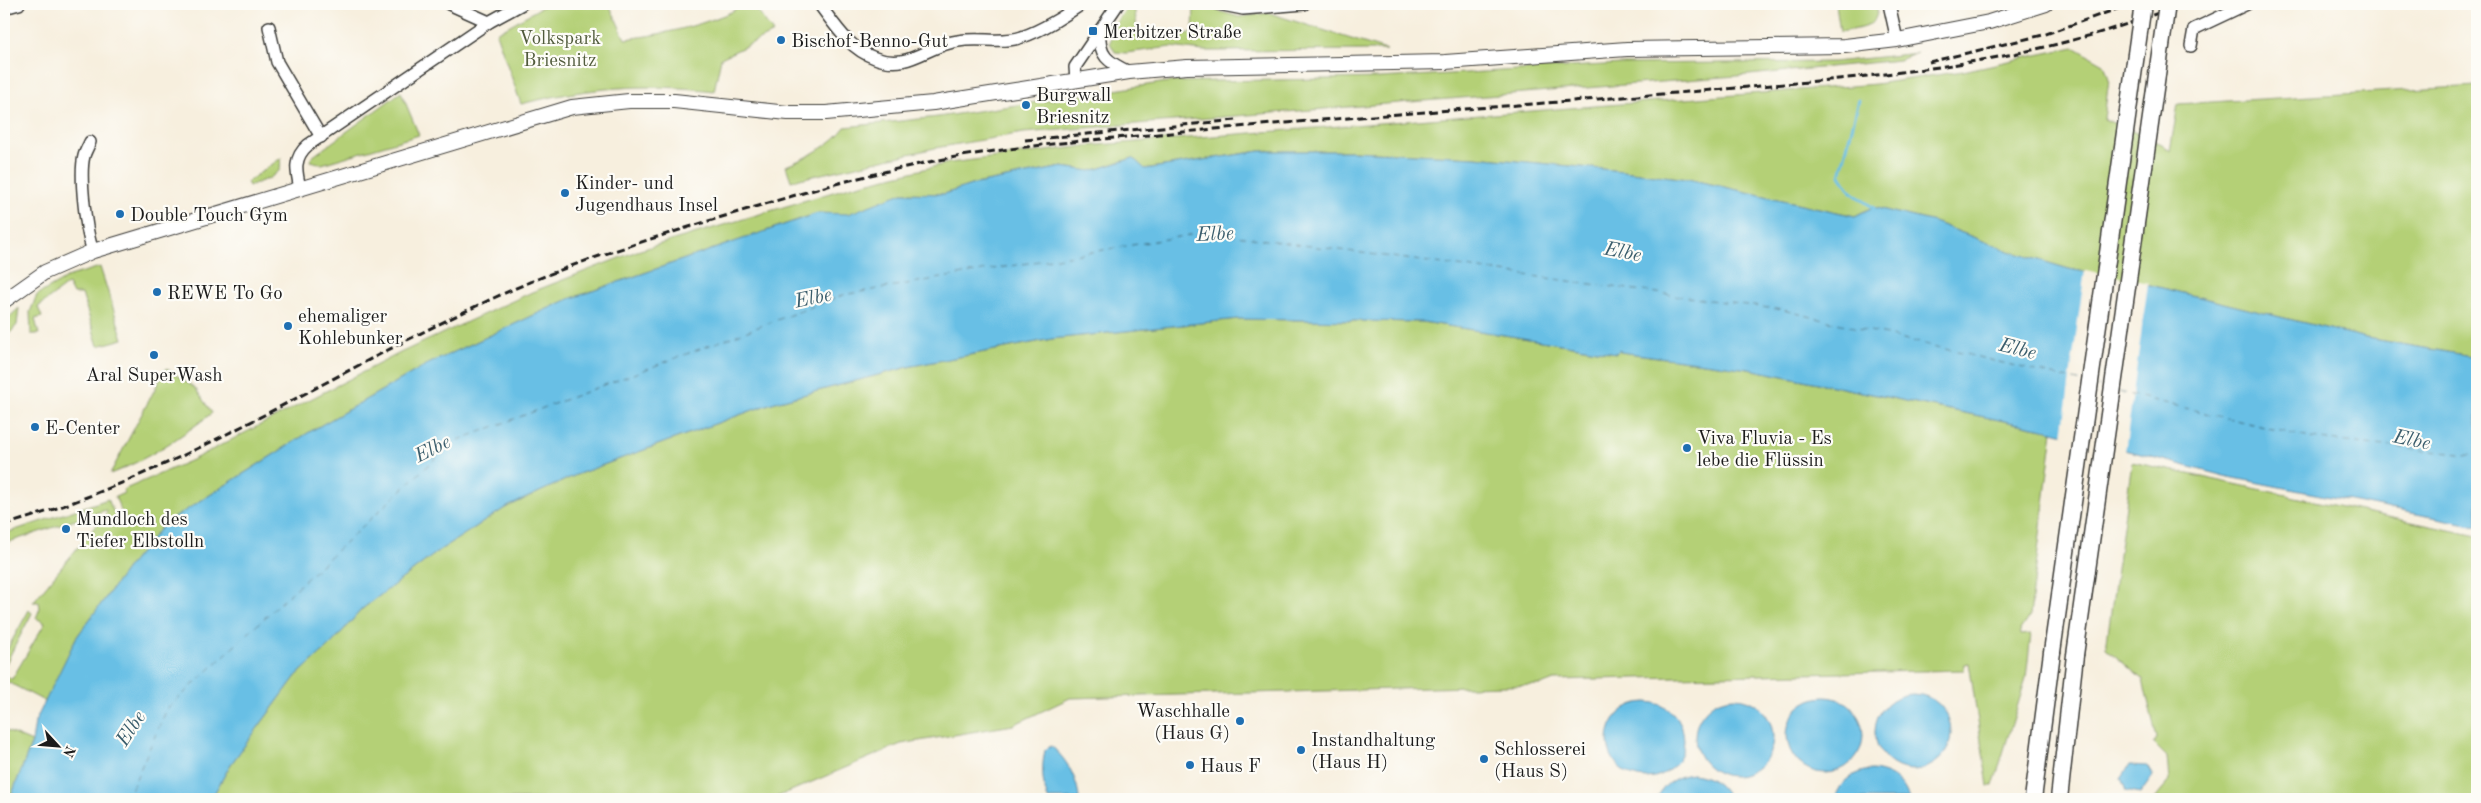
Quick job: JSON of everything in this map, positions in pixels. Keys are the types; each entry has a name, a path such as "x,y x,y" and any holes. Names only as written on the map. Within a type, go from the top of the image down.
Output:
{"highway":[{"path":"2033,799 2143,4"},
{"path":"2059,799 2074,655 2167,4"}],"main road":[{"path":"4,301 45,272 63,262 92,252 572,107 630,101 674,102 788,113 826,113 934,102 1129,72 1206,66 1445,62 1627,49 1814,48 1897,40 1989,22 2037,6"}],"street":[{"path":"4,8 19,4"},
{"path":"449,4 489,22"},
{"path":"300,188 296,166 302,151 489,22 522,4"},
{"path":"819,4 848,41 862,52 876,59 893,62 906,62 956,41 1021,38 1043,28 1082,4"},
{"path":"1076,80 1075,67 1118,4"},
{"path":"1218,4 1243,9 1304,4"},
{"path":"1890,4 1897,40"},
{"path":"2191,46 2194,29 2247,4"},
{"path":"268,27 277,62 321,137"},
{"path":"1100,30 1098,45 1103,54 1117,66 1129,72"},
{"path":"90,142 83,157 82,171 89,240 92,252"}],"green space":[{"name":"Volkspark Briesnitz","path":"547,4 609,4 625,39 688,27 712,20 741,6 756,4 754,6 773,33 721,58 714,91 664,87 617,88 593,90 521,104 496,33"},
{"path":"1129,4 1134,4 1138,37 1193,33 1194,4 1239,17 1269,13 1386,50 1203,51 1171,47 1126,53 1115,52 1110,43 1114,26"},
{"path":"1836,4 1877,4 1877,12 1872,23 1867,26 1840,32"},
{"path":"2074,47 2104,64 2109,79 2104,119 2162,144 2170,151 2178,104 2477,86 2477,357 2366,338 2150,285 2069,269 2009,251 1934,222 1873,207 1855,216 1688,179 1475,157 1353,151 1260,151 1144,169 1133,158 1091,171 1062,167 971,185 944,194 902,193 848,215 818,213 569,299 426,365 311,431 164,524 128,567 76,638 46,702 4,680 6,676 12,679 45,623 36,618 40,608 39,602 33,602 107,512 106,510 9,542 6,533 108,499 118,522 127,516 123,515 115,497 124,493 123,490 192,460 402,352 532,292 637,251 853,186 949,163 1086,146 1876,84 1963,71"},
{"path":"1918,53 1899,60 1749,75 1023,133 935,148 791,181 786,166 826,145 845,127 938,117 1167,82 1380,78 1621,64 1834,62"},
{"path":"401,92 419,135 322,164 310,161 312,157"},
{"path":"281,158 280,170 270,178 249,186 247,182"},
{"path":"100,267 123,339 98,346 82,294 73,294 68,284 38,307 42,317 35,319 39,334 31,334 30,312 37,295 70,276"},
{"path":"19,308 17,325 10,333 4,326 4,322"},
{"path":"1238,319 1423,322 1616,353 1620,350 1620,352 1749,369 2053,431 2030,615 2020,630 2021,635 2031,634 2026,678 1993,786 1988,786 1969,663 1965,664 1964,670 1554,680 1541,685 1070,698 1013,725 901,744 772,799 211,799 231,764 296,676 332,643 362,609 440,550 505,508 576,475 772,403 912,366 1052,339"},
{"path":"166,368 195,388 212,413 163,447 137,462 110,474"},
{"path":"2132,462 2477,536 2477,799 2154,799 2169,781 2167,757 2154,744 2157,738 2143,680 2106,648"},
{"path":"29,610 32,613 4,667 4,655"},
{"path":"4,730 32,742 10,799 4,799"}],"water":[{"name":"Elbe","path":"1260,151 1353,151 1475,157 1688,179 1855,216 1873,207 1934,222 2009,251 2069,269 2150,285 2366,338 2477,357 2477,526 2224,476 2053,431 1749,369 1620,352 1620,350 1616,353 1423,322 1238,319 1052,339 912,366 772,403 576,475 505,508 440,550 362,609 332,643 296,676 231,764 211,799 10,799 32,742 35,722 76,638 128,567 164,524 311,431 426,365 569,299 818,213 848,214 902,193 944,194 971,185 1062,167 1091,171 1133,158 1145,169"},
{"path":"1913,694 1927,697 1940,705 1948,718 1951,732 1948,746 1940,759 1927,767 1913,770 1899,767 1886,759 1878,746 1875,732 1878,718 1886,705 1899,697"},
{"path":"1818,697 1832,697 1846,703 1857,714 1863,728 1860,750 1852,762 1832,773 1818,773 1804,767 1793,756 1787,742 1787,728 1793,714 1804,703"},
{"path":"1734,698 1749,701 1761,710 1770,722 1773,737 1770,752 1761,764 1749,773 1734,776 1719,773 1707,764 1698,752 1695,737 1698,722 1707,710 1719,701"},
{"path":"1654,702 1667,708 1678,719 1684,732 1682,755 1667,772 1654,778 1638,778 1625,772 1610,755 1608,732 1614,719 1631,704"},
{"path":"1051,746 1062,757 1074,777 1079,799 1048,799 1043,781 1043,763 1045,750"},
{"path":"2130,765 2147,766 2153,776 2140,794 2126,791 2121,778"},
{"path":"1872,770 1895,778 1904,787 1909,799 1835,799 1840,787 1849,778 1859,772"},
{"path":"1693,774 1715,782 1723,789 1729,799 1657,799 1671,781 1681,776"}],"pier":[{"path":"2085,270 2148,283 2125,452 2062,436"}],"waterway":[{"path":"1859,100 1840,175 1851,192 1875,209"}],"ferry route":[{"path":"127,799 167,709 453,442 843,295 1207,232 1783,310 2082,382"},
{"path":"2098,386 2106,388"},
{"path":"2119,392 2310,438 2477,456"}],"railway":[{"path":"1929,62 2043,35 2131,4"},
{"path":"4,525 73,502 140,475 270,412 399,344 530,282 594,258 680,230 858,178 986,152 1062,143 1784,84 1900,72 2014,54 2070,41 2126,24 2181,4"},
{"path":"1025,140 1237,120"}],"place":[{"name":"Merbitzer Straße","path":"1093,31"},
{"name":"Bischof-Benno-Gut","path":"781,40"},
{"name":"Burgwall Briesnitz","path":"1026,105"},
{"name":"Kinder- und Jugendhaus Insel","path":"565,193"},
{"name":"Double Touch Gym","path":"120,214"},
{"name":"REWE To Go","path":"157,292"},
{"name":"ehemaliger Kohlebunker","path":"288,326"},
{"name":"Aral SuperWash","path":"154,355"},
{"name":"E-Center","path":"35,427"},
{"name":"Viva Fluvia - Es lebe die Flüssin","path":"1687,448"},
{"name":"Mundloch des Tiefer Elbstolln","path":"66,529"},
{"name":"Waschhalle (Haus G)","path":"1240,721"},
{"name":"Instandhaltung (Haus H)","path":"1301,750"},
{"name":"Schlosserei (Haus S)","path":"1484,759"},
{"name":"Haus F","path":"1190,765"}]}
